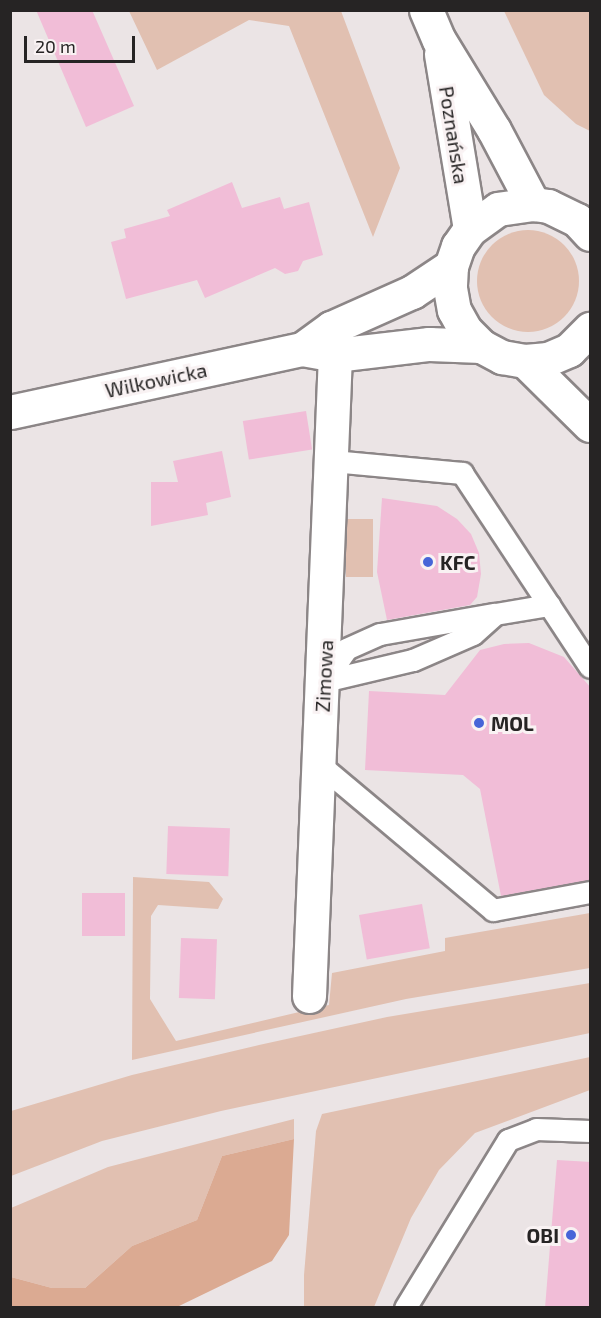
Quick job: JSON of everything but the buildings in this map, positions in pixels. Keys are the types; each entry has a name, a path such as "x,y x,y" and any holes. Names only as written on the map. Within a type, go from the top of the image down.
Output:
{"main road":[{"name":"Poznańska","path":"426,10 438,40 494,130 533,204"},
{"name":"Poznańska","path":"438,40 470,229"},
{"path":"591,234 563,212 533,204 498,209 470,229 451,266 450,288 454,310 465,330 481,345 502,357 525,361 548,359 569,350 591,329"},
{"name":"Wilkowicka","path":"302,349 331,328 412,292 451,266"},
{"name":"Wilkowicka","path":"12,409 302,349 334,355 429,344 481,345"},
{"name":"Zimowa","path":"309,996 324,681 334,355"},
{"path":"525,361 591,425"}],"lane":[{"path":"332,461 462,473 591,667"},
{"path":"324,681 346,649 381,634 549,605"},
{"path":"324,681 413,660 472,634 495,614"},
{"path":"319,764 493,910 591,892"},
{"path":"405,1308 508,1140 536,1129 591,1131"}],"shaded area":[{"path":"129,11 341,11 400,168 373,237 289,26 249,20 157,70"},
{"path":"504,11 590,11 590,131 576,124 544,95"},
{"path":"528,230 548,234 564,245 575,261 579,281 575,301 564,317 548,328 528,332 508,328 492,317 481,301 477,281 481,261 492,245 508,234"},
{"path":"346,519 373,519 373,577 346,577"},
{"path":"133,877 209,882 223,899 218,909 158,905 151,916 150,999 176,1041 329,1005 332,973 445,951 445,938 590,913 590,968 406,999 132,1060"},
{"path":"590,983 590,1033 221,1111 102,1141 11,1176 11,1111 132,1075 259,1045 387,1017"},
{"path":"590,1057 590,1090 475,1133 439,1170 411,1218 374,1307 304,1307 304,1275 316,1131 322,1114"},
{"path":"294,1119 294,1139 222,1156 197,1220 132,1246 85,1288 52,1288 11,1277 11,1208 108,1167"},
{"path":"294,1139 289,1235 272,1261 177,1307 11,1307 11,1277 52,1288 85,1288 132,1246 197,1220 222,1156"}],"place":[{"name":"KFC","path":"428,562"},
{"name":"MOL","path":"479,723"},
{"name":"OBI","path":"571,1235"}]}
